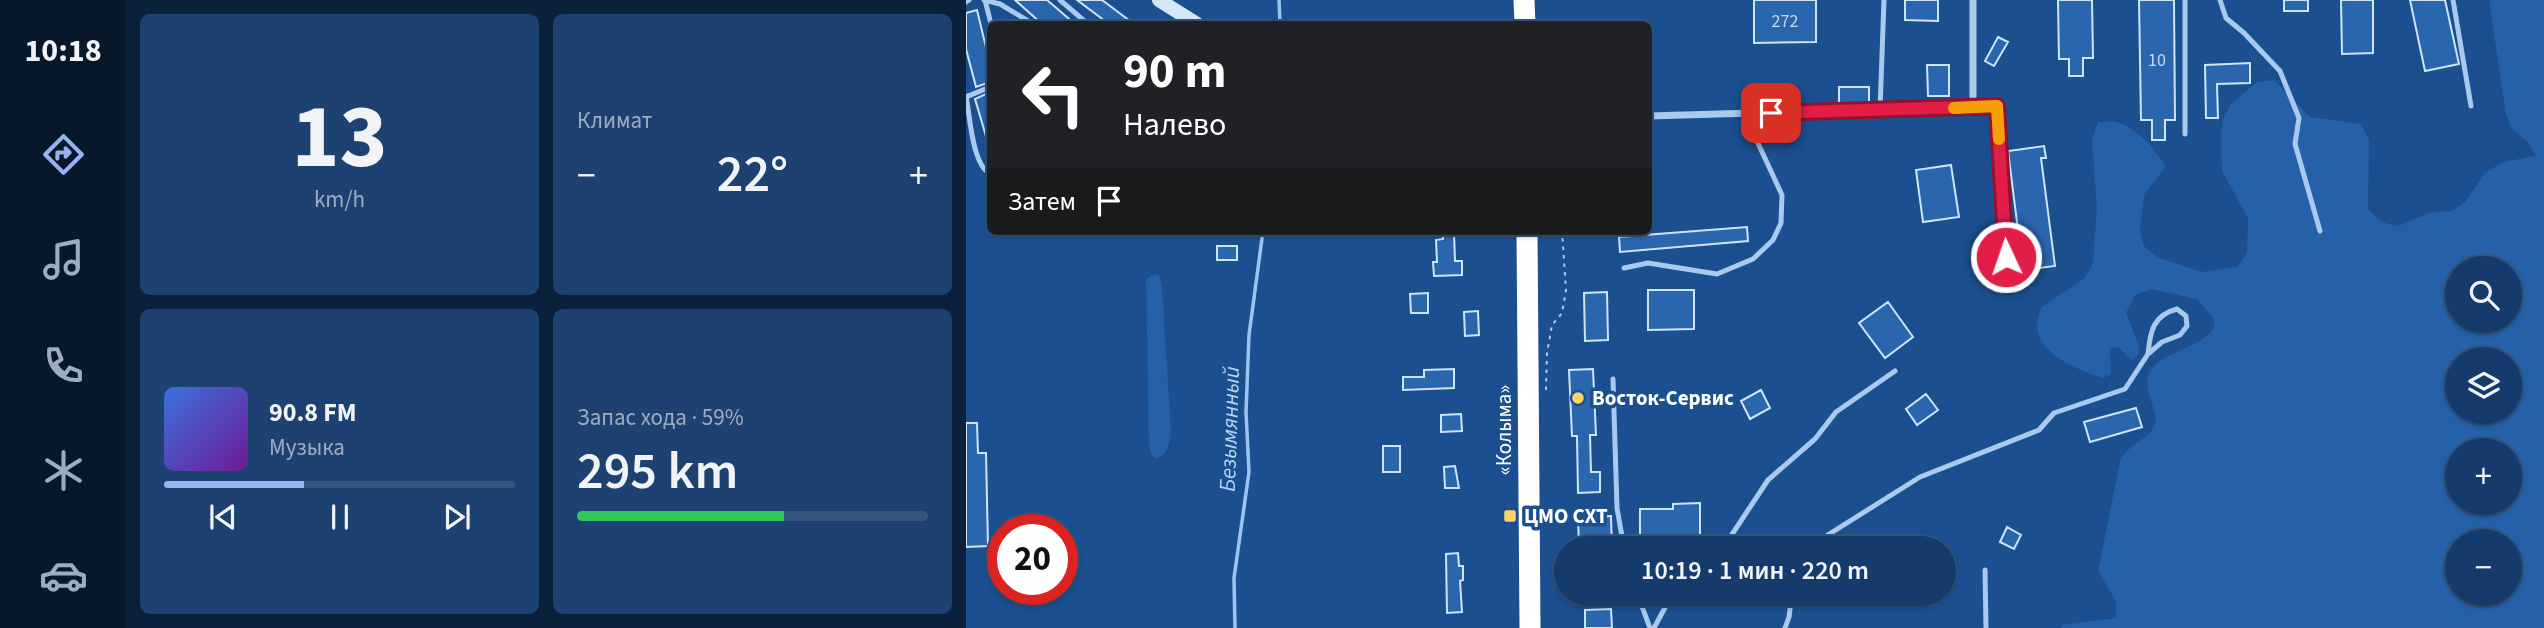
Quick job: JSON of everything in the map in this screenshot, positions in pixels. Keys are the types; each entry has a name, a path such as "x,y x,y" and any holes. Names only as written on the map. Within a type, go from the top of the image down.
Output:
{"highway":[{"path":"1524,0 1525,21"},
{"name":"«Колыма»","path":"1527,235 1530,628"}],"street":[{"path":"1159,0 1191,21"},
{"path":"1973,0 1973,107"},
{"path":"1652,116 1997,106"}],"lane":[{"path":"984,0 990,21"},
{"path":"984,0 1000,4 1028,21"},
{"path":"1060,0 1084,21"},
{"path":"1880,110 1884,0"},
{"path":"2185,0 2185,134"},
{"path":"2220,0 2226,18 2280,71 2299,118 2295,144 2320,231"},
{"path":"2453,0 2471,106"},
{"path":"987,88 966,97 976,154 987,172"},
{"path":"1997,106 2008,274"},
{"path":"1624,268 1648,262 1717,274 1753,259 1773,240 1781,223 1782,195 1744,113"},
{"path":"1826,536 1920,477 2039,430 2054,413 2125,389 2148,354 2162,342 2180,335 2187,326 2186,316 2177,309 2166,312 2155,322 2150,335 2148,354"},
{"path":"1731,536 1768,480 1815,439 1836,412 1895,371"},
{"path":"1613,379 1617,508 1622,536"},
{"path":"1985,570 1986,628"},
{"path":"1643,606 1652,628"},
{"path":"1652,628 1666,606"},
{"path":"1785,628 1791,606"}],"path":[{"path":"1545,394 1546,353 1552,325 1562,313 1566,290 1562,235"}],"shaded area":[{"path":"2489,0 2544,0 2544,628 2061,628 2063,625 2116,618 2116,601 2098,571 2120,461 2128,450 2154,427 2155,414 2147,380 2150,372 2163,359 2200,341 2214,328 2214,319 2197,299 2151,289 2135,295 2126,313 2139,346 2138,355 2131,360 2119,347 2110,348 2111,374 2103,378 2083,371 2061,360 2044,344 2037,324 2041,307 2085,278 2093,263 2097,209 2092,139 2098,122 2116,122 2131,128 2151,146 2166,166 2144,195 2140,229 2144,246 2157,257 2202,272 2237,267 2247,253 2248,218 2222,171 2221,136 2223,119 2231,104 2257,82 2274,80 2310,117 2361,124 2369,140 2368,209 2381,222 2398,226 2433,212 2452,211 2466,201 2485,173 2503,162 2536,156 2527,141 2513,130 2506,115"},
{"path":"1155,274 1160,276 1162,288 1171,432 1169,445 1156,459 1152,456 1149,445 1146,279"}],"building":[{"path":"1015,0 1047,0 1072,21 1039,21"},
{"path":"1077,0 1102,0 1130,21 1105,21"},
{"path":"1754,0 1816,0 1816,42 1754,43"},
{"path":"1905,0 1938,0 1938,21 1905,20"},
{"path":"2058,0 2092,0 2093,58 2083,58 2083,76 2069,76 2069,59 2059,59"},
{"path":"2139,0 2174,0 2175,120 2165,120 2165,140 2152,140 2152,120 2141,120"},
{"path":"2284,0 2308,0 2308,11 2284,11"},
{"path":"2341,0 2373,0 2373,53 2342,54"},
{"path":"2410,0 2445,0 2459,64 2425,71"},
{"path":"977,10 987,52 987,83 976,87 966,49 966,13"},
{"path":"1998,37 2008,42 1994,66 1985,61"},
{"path":"2250,63 2250,83 2217,84 2218,118 2206,118 2205,65"},
{"path":"1927,65 1949,65 1949,96 1928,96"},
{"path":"1839,87 1869,87 1869,104 1839,103"},
{"path":"987,93 987,140 975,99"},
{"path":"2044,146 2046,158 2041,158 2055,266 2023,270 2008,151"},
{"path":"1951,165 1959,217 1923,222 1916,170"},
{"path":"1747,227 1748,241 1620,252 1619,237"},
{"path":"1443,235 1454,235 1455,261 1462,261 1462,275 1434,276 1433,262 1437,262 1436,240 1443,239"},
{"path":"1217,246 1237,246 1237,260 1217,260"},
{"path":"1648,290 1694,290 1694,329 1648,330"},
{"path":"1607,292 1608,340 1585,341 1584,293"},
{"path":"1428,293 1428,313 1411,313 1410,294"},
{"path":"1888,302 1913,337 1885,358 1859,323"},
{"path":"1478,311 1479,335 1465,336 1464,312"},
{"path":"1454,369 1454,388 1403,390 1403,377 1424,377 1424,370"},
{"path":"1593,369 1596,435 1590,435 1591,472 1600,472 1600,492 1578,493 1577,436 1572,436 1569,370"},
{"path":"1761,390 1770,408 1750,419 1741,401"},
{"path":"1926,394 1938,410 1917,425 1906,409"},
{"path":"2136,408 2142,427 2090,442 2084,422"},
{"path":"1461,414 1462,431 1441,432 1441,415"},
{"path":"966,423 977,423 978,453 986,453 987,546 966,547"},
{"path":"1383,446 1400,446 1400,472 1383,472"},
{"path":"1455,466 1459,488 1445,488 1444,467"},
{"path":"1700,503 1700,536 1640,536 1640,509 1673,509 1673,504"},
{"path":"1611,516 1612,536 1579,536 1578,517"},
{"path":"2007,527 2021,535 2014,549 2000,542"},
{"path":"1458,553 1459,566 1463,566 1463,580 1460,581 1462,612 1447,613 1446,554"},
{"path":"1611,609 1612,628 1585,628 1585,610"}],"waterway":[{"name":"Безымянный","path":"1279,0 1280,21"},
{"name":"Безымянный","path":"1235,628 1234,578 1249,472 1246,412 1249,335 1262,235"}],"slow traffic":[{"path":"1954,108 1997,106 1999,139"}],"place":[{"name":"Восток-Сервис","path":"1578,398"},
{"name":"ЦМО СХТ","path":"1510,516"}],"route":[{"path":"1771,113 1997,106 2006,257"}]}
